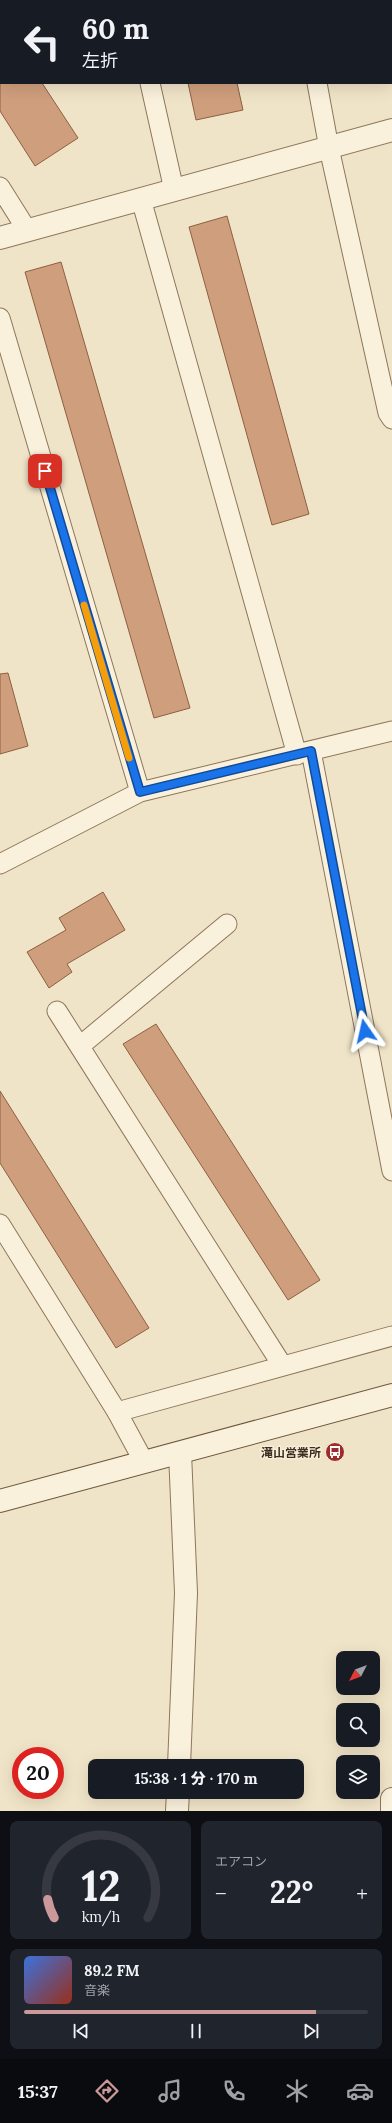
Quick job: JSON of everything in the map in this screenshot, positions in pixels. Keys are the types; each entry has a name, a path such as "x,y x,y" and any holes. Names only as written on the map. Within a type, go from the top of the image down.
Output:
{"street":[{"path":"0,238 392,130"},
{"path":"0,1501 392,1395"},
{"path":"179,1759 186,1593 180,1453"},
{"path":"177,1811 178,1799"},
{"path":"392,1799 392,1811"}],"lane":[{"path":"150,84 174,190"},
{"path":"317,84 329,148 388,413 392,419"},
{"path":"0,187 27,230"},
{"path":"141,199 304,753 392,1171"},
{"path":"0,318 140,792"},
{"path":"0,864 140,792 304,753 392,730"},
{"path":"80,1046 227,924"},
{"path":"58,1011 282,1365"},
{"path":"0,1224 117,1412 144,1462"},
{"path":"117,1412 282,1365 392,1336"}],"building":[{"path":"0,84 43,84 78,138 35,166 0,111"},
{"path":"188,84 237,84 243,110 196,120"},
{"path":"227,216 309,514 272,525 189,227"},
{"path":"61,262 190,708 154,718 25,272"},
{"path":"8,673 28,746 0,754 0,674"},
{"path":"103,892 125,930 67,964 72,972 49,988 27,952 66,930 59,918"},
{"path":"156,1024 320,1280 288,1300 123,1044"},
{"path":"0,1091 149,1328 116,1348 0,1163"}],"slow traffic":[{"path":"84,605 129,758"}],"place":[{"name":"滝山営業所","path":"335,1452"}],"route":[{"path":"45,471 140,792 311,751 365,1031"}]}
